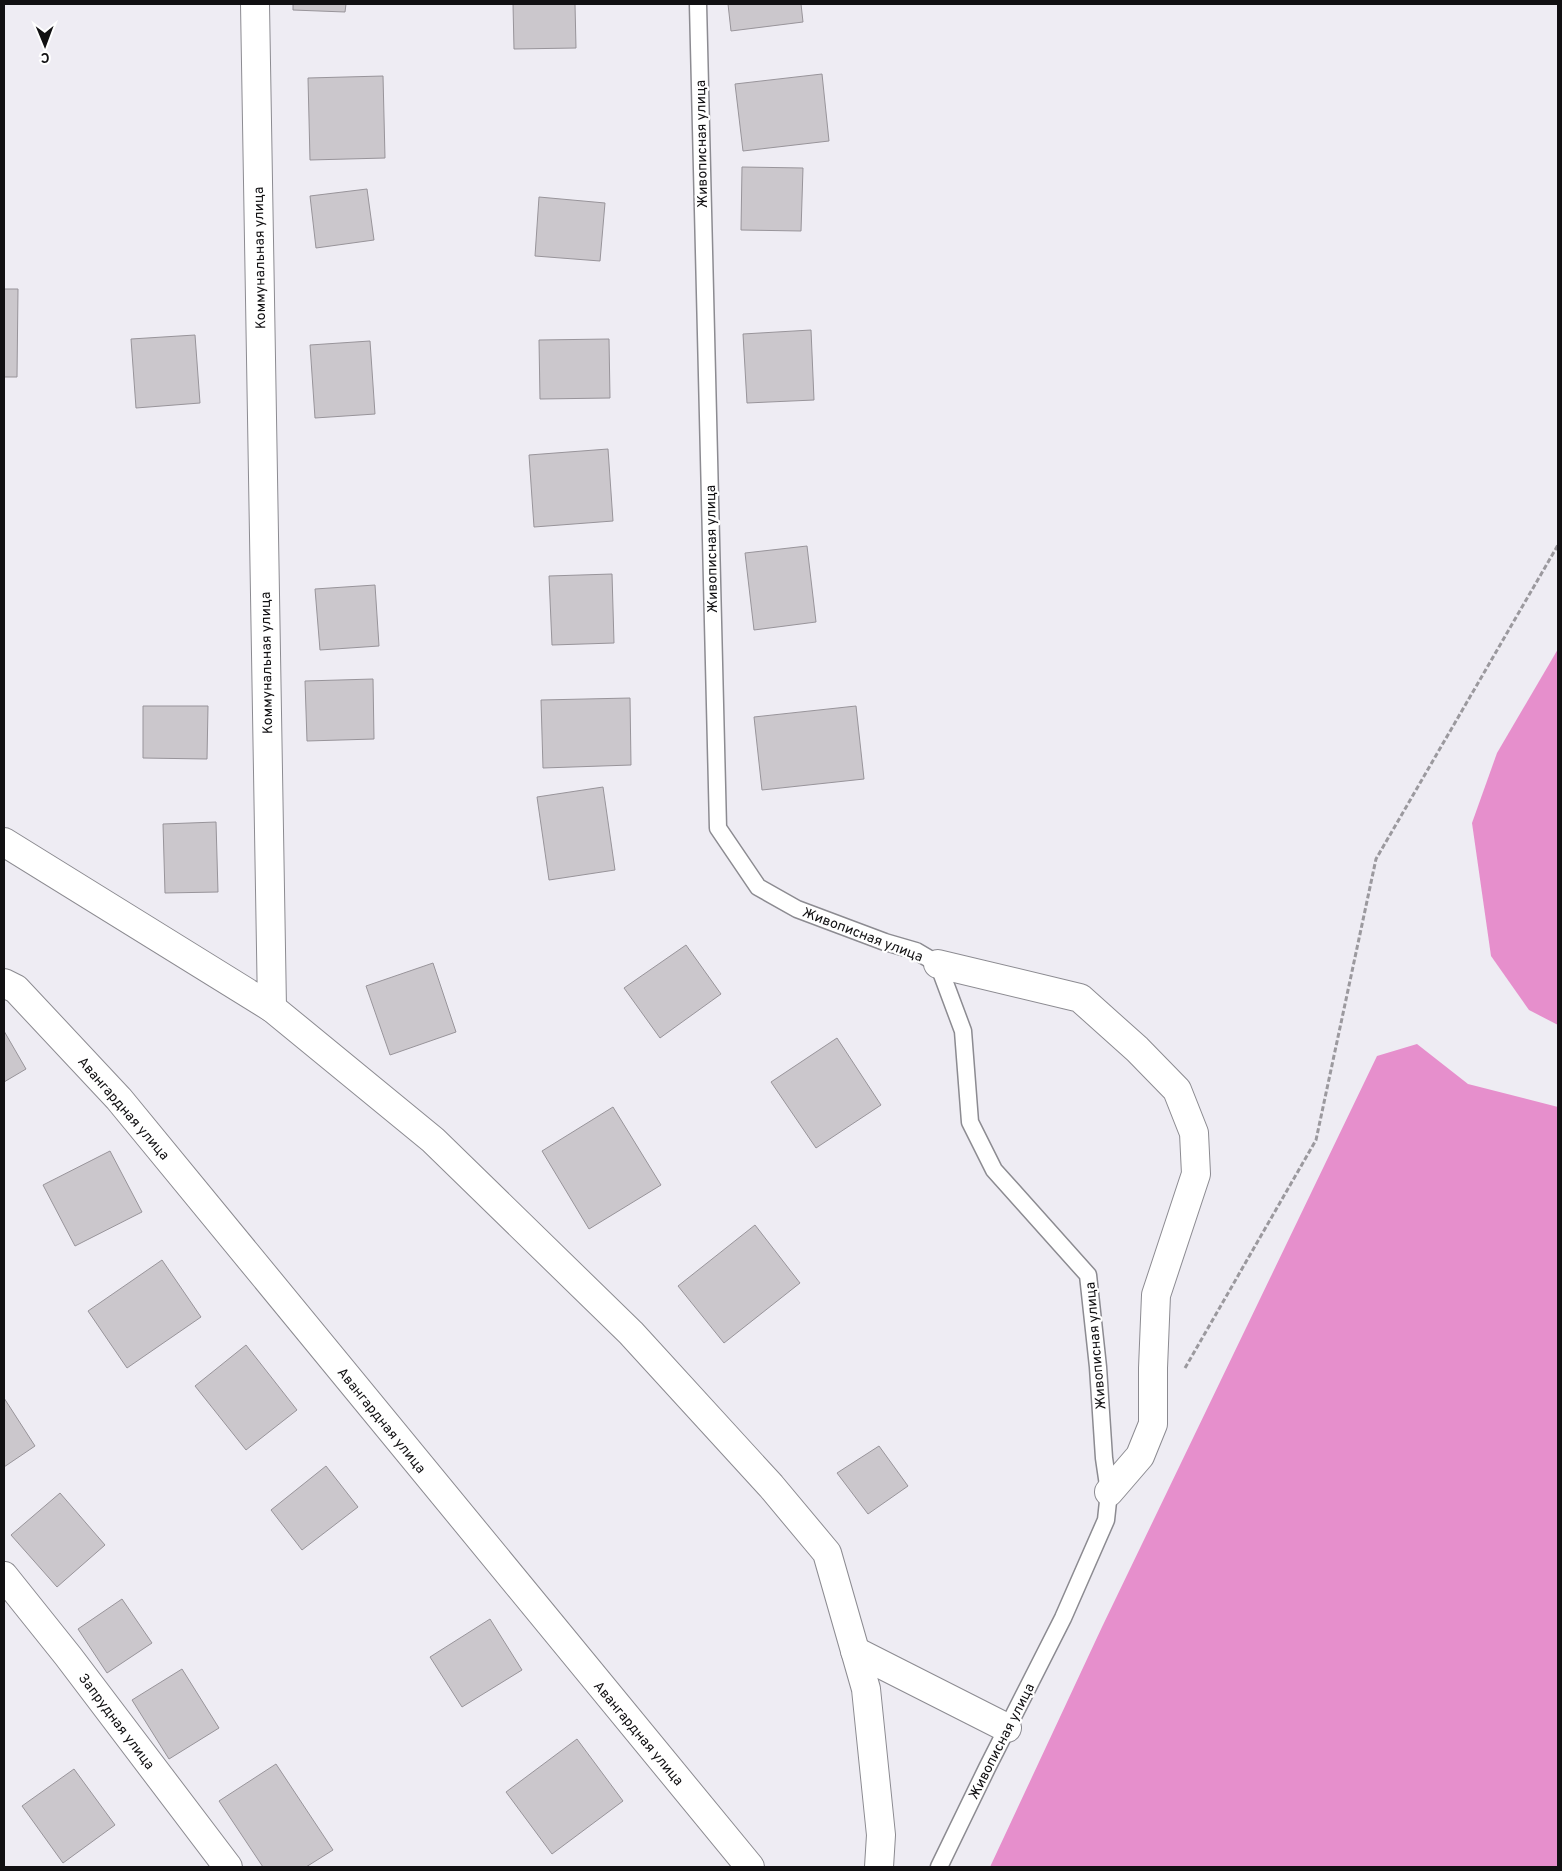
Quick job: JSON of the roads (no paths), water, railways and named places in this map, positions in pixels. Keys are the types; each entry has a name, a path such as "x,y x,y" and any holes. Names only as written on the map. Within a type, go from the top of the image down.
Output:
{"street":[{"name":"Коммунальная улица","path":"255,4 272,1008"},
{"path":"4,842 272,1008 433,1140 631,1332 771,1486 828,1553 866,1689 881,1835 879,1867"},
{"path":"938,964 1080,998 1137,1049 1177,1090 1194,1133 1196,1174 1156,1295 1153,1424 1140,1456 1109,1492"},
{"name":"Авангардная улица","path":"4,983 16,989 119,1099 750,1867"},
{"name":"Запрудная улица","path":"4,1576 68,1656 228,1867"},
{"path":"855,1651 1007,1728"}],"lane":[{"name":"Живописная улица","path":"698,4 718,828 758,887 797,909 885,942 916,951 938,964 962,1031 970,1122 994,1170 1088,1275 1098,1367 1104,1458 1109,1492 1106,1520 1063,1618 939,1867"}]}
